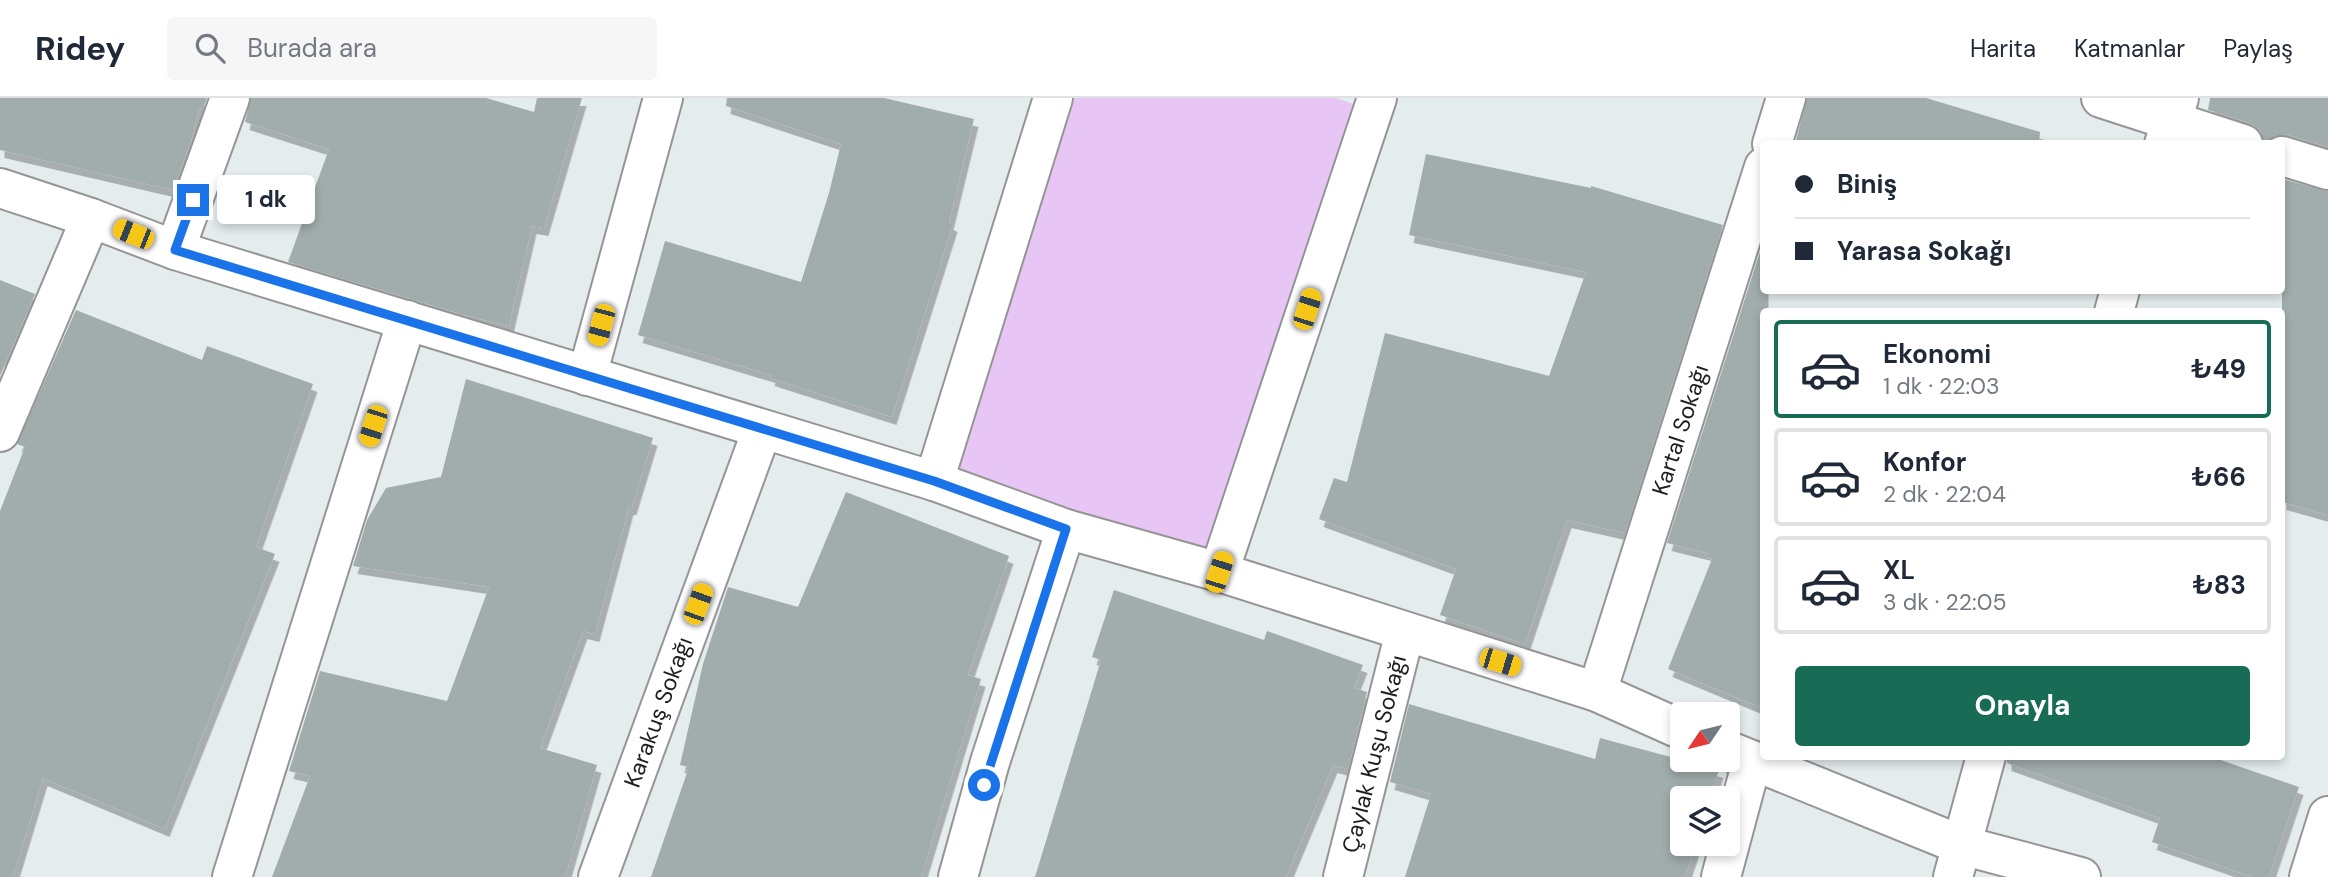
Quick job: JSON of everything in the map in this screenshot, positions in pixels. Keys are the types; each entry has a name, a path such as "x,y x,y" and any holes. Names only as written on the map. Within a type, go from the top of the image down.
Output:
{"street":[{"path":"175,250 230,98"},
{"path":"587,376 663,98"},
{"path":"934,481 1054,98"},
{"path":"1219,572 1377,98"},
{"path":"1773,140 1786,98"},
{"path":"2101,98 2230,140"},
{"path":"2285,157 2328,170"},
{"name":"Kartal Sokağı","path":"1597,692 1760,180"},
{"path":"0,188 91,218 175,250 934,481 1066,529 1219,572 1597,692 1670,725"},
{"path":"0,432 91,218"},
{"path":"232,877 407,320"},
{"name":"Karakuş Sokağı","path":"598,877 762,430"},
{"path":"958,877 990,762 1066,529"},
{"name":"Çaylak Kuşu Sokağı","path":"1343,877 1405,632"},
{"path":"1740,756 1957,861 2081,877"},
{"path":"1957,861 1985,760"},
{"path":"1721,877 1737,772"},
{"path":"2309,877 2328,816"}],"shaded area":[{"path":"1064,98 1336,98 1364,108 1214,556 947,475"}],"building":[{"path":"0,98 207,98 203,109 199,108 192,138 173,190 0,150"},
{"path":"251,98 486,98 534,112 537,98 582,98 544,228 532,226 509,326 288,262 329,149 245,122"},
{"path":"727,98 884,98 974,119 949,222 953,224 892,417 770,378 771,375 638,335 665,241 801,282 829,193 841,144 726,106"},
{"path":"1807,98 1926,98 2040,132 2039,140 1796,140"},
{"path":"2210,98 2328,98 2328,147 2288,135 2276,135 2269,140 2263,140 2260,130 2250,123 2208,110"},
{"path":"1426,154 1591,186 1723,225 1625,533 1567,520 1525,644 1440,615 1456,569 1319,519 1334,478 1347,482 1385,333 1549,376 1586,272 1409,235"},
{"path":"2285,180 2328,191 2328,515 2285,503 2285,308 2282,308 2282,294 2285,294"},
{"path":"1760,252 1760,294 1764,294 1764,308 1760,308 1760,707 1668,669 1712,559 1706,557 1707,553 1667,543"},
{"path":"0,280 35,294 0,376"},
{"path":"76,310 202,360 207,346 313,384 256,547 275,554 165,829 43,778 13,877 0,877 0,511 25,447 17,444"},
{"path":"466,379 653,438 632,507 629,507 595,634 583,631 540,748 597,765 565,877 272,877 310,776 289,771 320,671 447,701 489,587 353,566 367,520 386,488 441,477"},
{"path":"846,492 1009,556 968,675 981,679 921,877 651,877 689,767 680,765 703,664 728,587 798,607"},
{"path":"1114,590 1264,640 1267,631 1363,665 1354,688 1367,692 1348,769 1333,765 1286,877 1035,877 1101,660 1092,657"},
{"path":"1409,704 1595,759 1600,738 1670,757 1670,772 1718,772 1714,786 1670,786 1670,856 1692,856 1685,877 1405,877 1431,794 1390,782"},
{"path":"2007,760 2221,760 2299,787 2269,877 2253,877 2152,842 2160,818 2007,763"}],"route":[{"path":"193,200 175,250 934,481 1066,529 984,785"}]}
